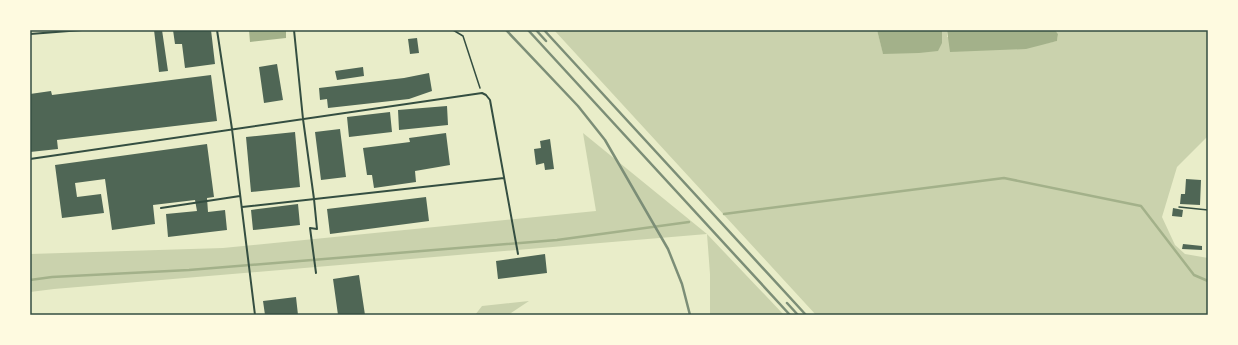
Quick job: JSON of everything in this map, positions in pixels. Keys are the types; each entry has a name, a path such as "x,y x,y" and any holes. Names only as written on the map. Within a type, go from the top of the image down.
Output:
{"lane":[{"path":"30,34 82,30"},
{"path":"217,30 232,130 255,315"},
{"path":"294,30 303,119 317,229 310,228 316,272"},
{"path":"30,158 482,93 490,100 518,254"},
{"path":"242,207 504,178"},
{"path":"161,208 240,196"}],"path":[{"path":"453,30 463,36 482,93"},
{"path":"1179,207 1208,210"}],"shaded area":[{"path":"249,30 286,30 286,38 250,42"},
{"path":"554,30 877,30 883,53 942,43 942,30 947,30 947,37 1043,44 1057,41 1058,34 1055,30 1208,30 1208,136 1177,167 1162,217 1175,245 1185,254 1208,258 1208,315 816,315"},
{"path":"877,30 942,30 942,43 938,51 883,54"},
{"path":"947,30 1055,30 1058,34 1057,41 1026,49 950,52"},
{"path":"583,133 707,234 30,292 30,254 223,248 596,211"},
{"path":"707,234 784,315 710,315 710,274"},
{"path":"529,301 508,315 475,315 482,306"}],"building":[{"path":"154,30 162,30 168,71 159,72"},
{"path":"173,30 211,30 215,64 185,68 182,44 175,44"},
{"path":"417,38 419,53 410,54 408,39"},
{"path":"277,64 283,100 264,103 259,67"},
{"path":"363,67 364,76 337,80 335,71"},
{"path":"429,73 432,91 409,99 328,108 327,99 320,100 319,88 404,78"},
{"path":"211,75 217,121 57,140 58,149 30,152 30,94 51,91 52,95"},
{"path":"447,106 448,125 399,130 398,110"},
{"path":"390,112 392,132 349,137 347,117"},
{"path":"340,129 346,177 321,180 315,132"},
{"path":"295,132 300,187 251,192 246,137"},
{"path":"446,133 450,165 415,171 416,182 374,188 372,175 367,175 363,148 410,142 409,138"},
{"path":"550,139 554,169 545,170 544,163 536,165 534,149 541,148 540,141"},
{"path":"207,144 214,197 207,198 208,212 225,210 227,230 168,237 166,214 197,211 195,200 153,205 155,224 112,230 105,179 75,183 77,197 101,194 104,213 62,218 55,165"},
{"path":"1186,179 1201,180 1200,205 1180,204 1181,194 1185,194"},
{"path":"426,197 429,221 330,234 327,209"},
{"path":"298,204 300,225 253,230 251,210"},
{"path":"1173,208 1183,210 1182,217 1172,216"},
{"path":"1183,244 1202,246 1202,250 1182,249"},
{"path":"545,254 547,273 498,279 496,261"},
{"path":"359,275 365,315 338,315 333,279"},
{"path":"296,297 298,315 265,315 263,301"}],"waterway":[{"path":"724,214 1004,178 1141,206 1194,275 1208,281"},
{"path":"30,280 52,277 189,270 557,240 689,222"}],"railway":[{"path":"506,30 578,106 605,140 668,249 682,284 690,315"},
{"path":"528,30 790,315"},
{"path":"536,30 546,41"},
{"path":"544,30 806,315"},
{"path":"787,303 798,315"}]}
